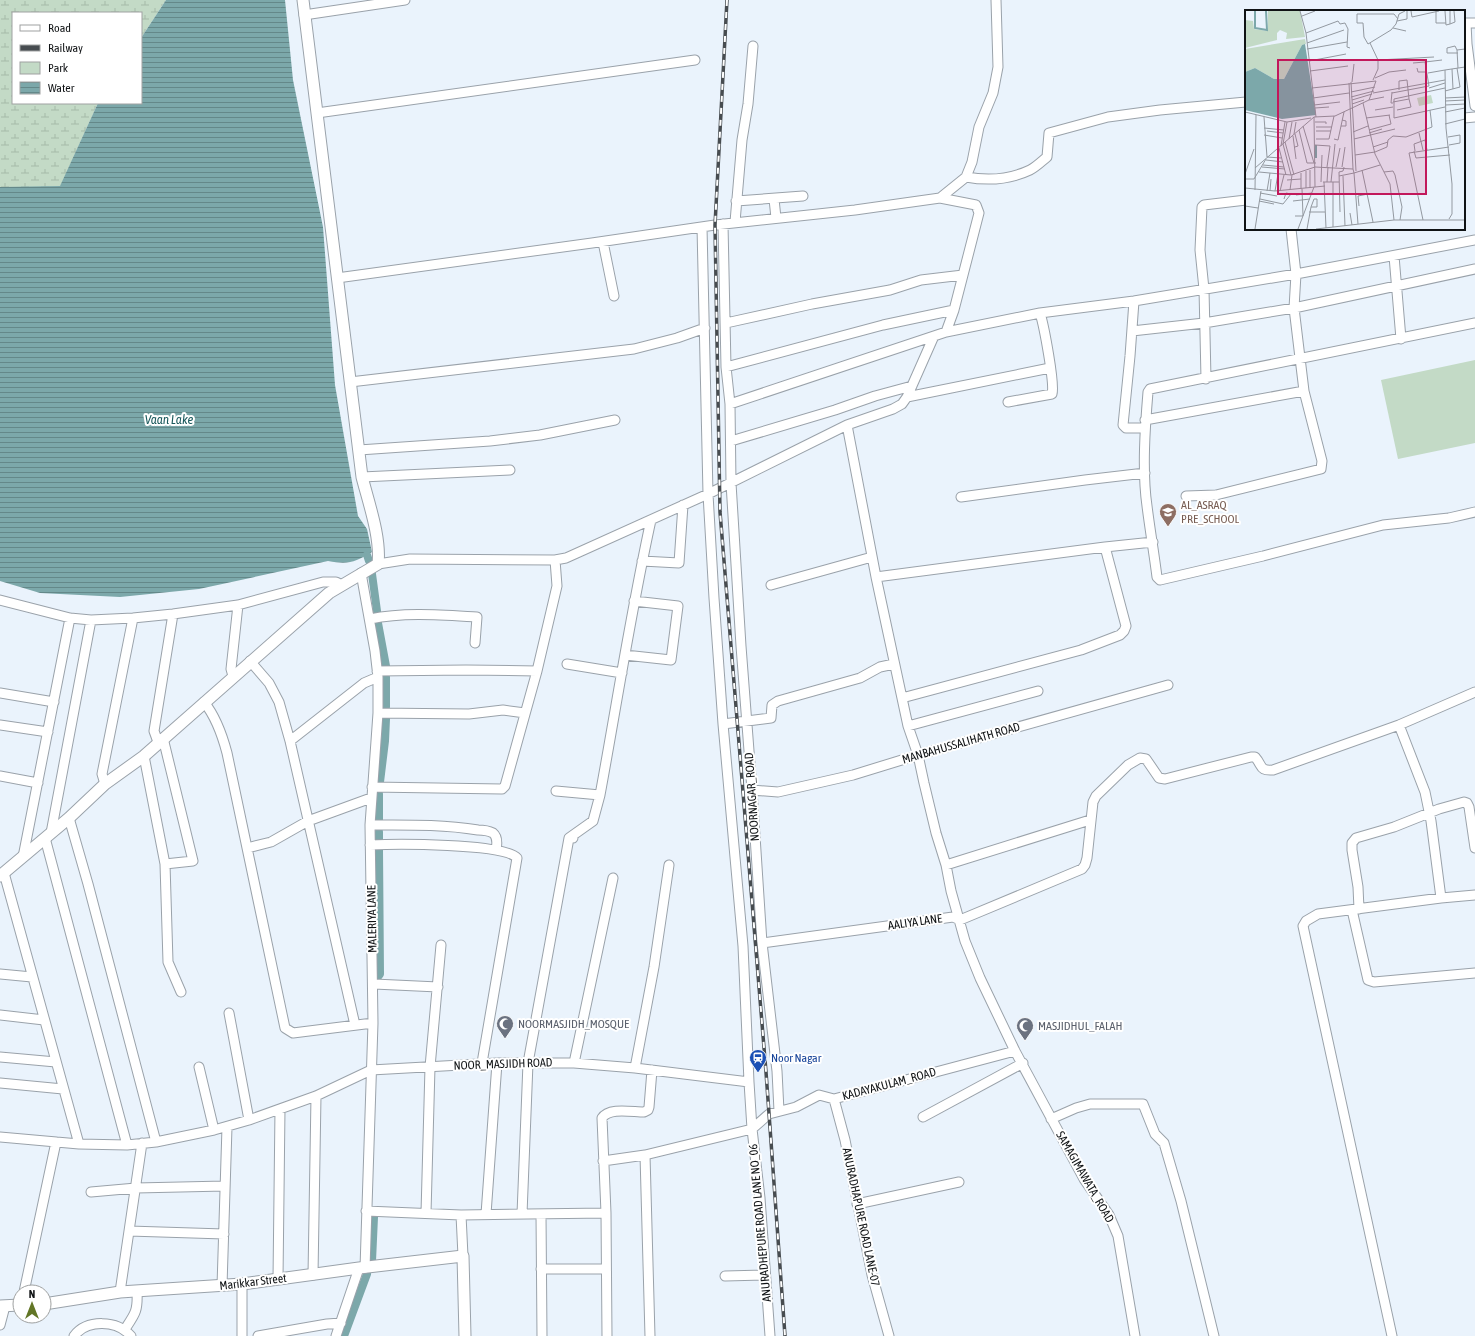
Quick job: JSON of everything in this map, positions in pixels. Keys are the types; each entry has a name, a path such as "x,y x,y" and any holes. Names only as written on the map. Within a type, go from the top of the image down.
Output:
{"street":[{"path":"303,0 362,477 376,534 379,555 378,564"},
{"path":"304,15 405,0"},
{"path":"940,198 966,177 972,162 979,127 993,93 998,67 996,0"},
{"path":"1468,23 1475,106"},
{"path":"735,222 742,140 748,104 753,46"},
{"path":"316,113 695,60"},
{"path":"966,177 982,180 1003,179 1031,170 1047,157 1049,133 1108,117 1245,102"},
{"path":"1465,118 1475,117"},
{"path":"736,201 803,196"},
{"path":"337,278 604,242 735,222 855,210 940,198 976,205 978,213 954,310 946,332"},
{"path":"774,199 776,218"},
{"path":"1206,379 1204,289 1200,250 1202,207 1204,205 1245,200"},
{"name":"NOORNAGAR_ROAD","path":"723,224 726,367 730,404 731,483 741,646 762,943 777,1070 779,1111"},
{"path":"603,1161 645,1155 752,1129 743,946 714,598 708,494 702,227"},
{"path":"1186,496 1216,494 1294,477 1321,469 1322,461 1304,391 1294,308 1296,274 1291,230"},
{"path":"730,404 946,332 1040,313 1134,301 1296,274 1475,240"},
{"path":"604,242 614,296"},
{"path":"1394,256 1401,339"},
{"path":"1132,331 1204,323 1294,308 1475,269"},
{"path":"726,323 812,304 890,290 921,280 963,275"},
{"path":"1134,301 1123,425 1126,428 1304,391"},
{"path":"726,367 883,325 954,310"},
{"path":"1008,402 1052,394 1053,389 1050,368 1040,313"},
{"path":"1475,323 1206,379 1150,389 1148,392 1146,424 1145,473 1146,505 1153,542 1157,577 1160,580 1263,556 1383,525 1449,518 1475,512"},
{"path":"350,382 634,349 678,338 705,328"},
{"path":"79,1144 2,875 69,818 105,784 144,756 160,740 329,593 361,573 378,564 410,559 555,560 566,558 708,494 847,425 893,409 902,404 907,397 934,336"},
{"path":"907,397 1050,368"},
{"path":"731,441 912,386"},
{"path":"359,450 497,440 540,435 615,420"},
{"name":"SAMAGIMAWATA_ROAD","path":"847,425 876,577 908,726 918,755 936,833 946,865 951,891 965,941 980,978 1014,1051 1023,1063 1084,1179 1109,1215 1118,1236 1135,1336"},
{"path":"362,477 510,470"},
{"path":"961,497 1145,473"},
{"path":"642,561 679,563 683,505"},
{"path":"522,1214 528,1063 571,838 593,821 600,795 634,601 651,520"},
{"path":"876,577 1153,542"},
{"path":"902,698 1080,650 1120,635 1126,626 1105,547"},
{"path":"771,586 872,557"},
{"path":"372,787 502,789 505,786 537,671 557,586 555,560"},
{"name":"MALERIYA LANE","path":"336,1336 362,1268 366,1211 374,1023 370,825 378,713 378,674 370,619 361,573"},
{"path":"0,600 70,618 91,620 173,614 238,605 323,582 336,582 342,585"},
{"path":"625,655 671,660 678,606 634,601"},
{"path":"233,676 231,669 238,605"},
{"path":"165,864 193,861 160,740 154,731 173,614"},
{"path":"370,619 389,615 431,614 477,617 475,643"},
{"path":"23,856 70,618"},
{"path":"105,784 102,774 133,618"},
{"path":"91,620 48,836 127,1145"},
{"path":"250,661 269,683 280,702 355,1025"},
{"path":"567,664 622,673"},
{"path":"724,724 771,718 772,705 778,701 860,678 880,667 894,664"},
{"path":"290,741 364,683 378,674 466,670 537,671"},
{"name":"MANBAHUSSALIHATH ROAD","path":"752,790 778,792 853,774 1168,684"},
{"path":"908,726 1038,691"},
{"path":"946,865 1090,820 1093,802 1096,796 1128,765 1140,758 1146,759 1159,778 1165,779 1251,757 1258,760 1262,768 1266,770 1273,770 1399,724 1475,692"},
{"path":"0,693 54,702"},
{"path":"204,702 212,712 222,735 285,1028 293,1033 374,1023"},
{"path":"378,713 470,714 503,710 525,712"},
{"path":"1399,724 1425,792 1436,855 1440,898"},
{"path":"0,725 48,732"},
{"path":"144,756 165,864 168,962 181,992"},
{"path":"0,776 38,783"},
{"path":"556,791 600,795"},
{"path":"247,848 271,842 308,821 371,798"},
{"path":"1475,848 1471,814 1467,803 1464,802 1429,813 1394,827 1356,838 1352,843 1358,887 1356,909 1368,980 1374,982 1475,973"},
{"path":"69,818 88,884 156,1142"},
{"name":"AALIYA LANE","path":"762,943 953,917 960,920 1082,869 1087,858 1090,820"},
{"path":"370,825 421,824 462,827 486,831 493,833 497,840 496,850"},
{"path":"370,845 430,844 496,850 514,855 517,858 482,1063"},
{"path":"635,1068 654,967 669,865"},
{"path":"574,1063 613,878"},
{"path":"1392,1336 1303,926 1306,921 1318,914 1475,894"},
{"path":"426,1213 430,1067 441,945"},
{"path":"0,974 32,977"},
{"path":"374,984 438,987"},
{"path":"229,1013 249,1120"},
{"path":"0,1015 44,1020"},
{"name":"KADAYAKULAM_ROAD","path":"766,1116 796,1106 819,1096 834,1098 1014,1051"},
{"path":"0,1057 56,1062"},
{"name":"NOOR_MASJIDH ROAD","path":"371,1070 482,1063 574,1063 635,1068 674,1074 749,1082"},
{"path":"486,1214 497,1063"},
{"path":"923,1117 1023,1063"},
{"path":"199,1067 214,1130"},
{"path":"0,1137 79,1144 127,1145 156,1142 214,1130 249,1120 316,1096 371,1070"},
{"path":"607,1336 606,1213 603,1161 603,1116 608,1113 618,1111 644,1112 648,1110 650,1107 652,1070"},
{"path":"0,1083 64,1089"},
{"path":"313,1275 316,1096"},
{"name":"ANURADHAPURE ROAD LANE-07","path":"834,1098 845,1140 872,1275 889,1336"},
{"path":"1052,1119 1076,1108 1090,1104 1143,1104 1155,1134 1164,1143 1181,1202 1214,1336"},
{"path":"278,1280 280,1109"},
{"name":"ANURADHEPURE ROAD LANE NO_06","path":"766,1116 752,1129 760,1198 770,1336"},
{"path":"222,1286 227,1126"},
{"path":"26,1284 56,1142"},
{"path":"120,1292 142,1143"},
{"path":"645,1155 650,1336"},
{"path":"857,1204 959,1182"},
{"path":"91,1192 136,1188 225,1186"},
{"path":"366,1211 461,1215 606,1213"},
{"path":"541,1214 542,1336"},
{"path":"461,1215 465,1336"},
{"path":"129,1230 224,1234"},
{"name":"Marikkar Street","path":"52,1303 120,1292 242,1284 463,1256"},
{"path":"541,1269 606,1269"},
{"path":"725,1276 765,1275"},
{"path":"242,1284 242,1336"},
{"path":"125,1329 135,1315 138,1306 137,1292"},
{"path":"0,1325 2,1306 12,1305"},
{"path":"74,1336 79,1330 91,1324 104,1323 125,1329 131,1336"},
{"path":"258,1336 341,1323"}],"green space":[{"path":"0,0 166,0 142,36 142,12 12,12 12,104 98,104 60,187 0,187"},
{"path":"1475,360 1475,443 1398,459 1381,380"}],"water":[{"name":"Vaan Lake","path":"166,0 285,0 293,80 323,227 335,385 358,516 367,529 372,552 352,562 341,563 328,561 199,589 120,597 40,593 0,581 0,187 60,186 98,104 142,104 142,36"}],"waterway":[{"path":"367,555 369,561"},
{"path":"372,574 377,611"},
{"path":"378,623 386,666"},
{"path":"386,677 386,707"},
{"path":"380,782 386,719"},
{"path":"379,794 379,820"},
{"path":"379,832 379,839"},
{"path":"377,978 380,974 379,850"},
{"path":"372,1261 374,1217"},
{"path":"344,1336 367,1274"}],"railway":[{"path":"727,0 715,225 720,512 766,1072 785,1336"}],"place":[{"name":"AL_ASRAQ PRE_SCHOOL","path":"1168,527"},
{"name":"NOORMASJIDH_MOSQUE","path":"505,1039"},
{"name":"MASJIDHUL_FALAH","path":"1025,1041"},
{"name":"Noor Nagar","path":"758,1073"}]}
